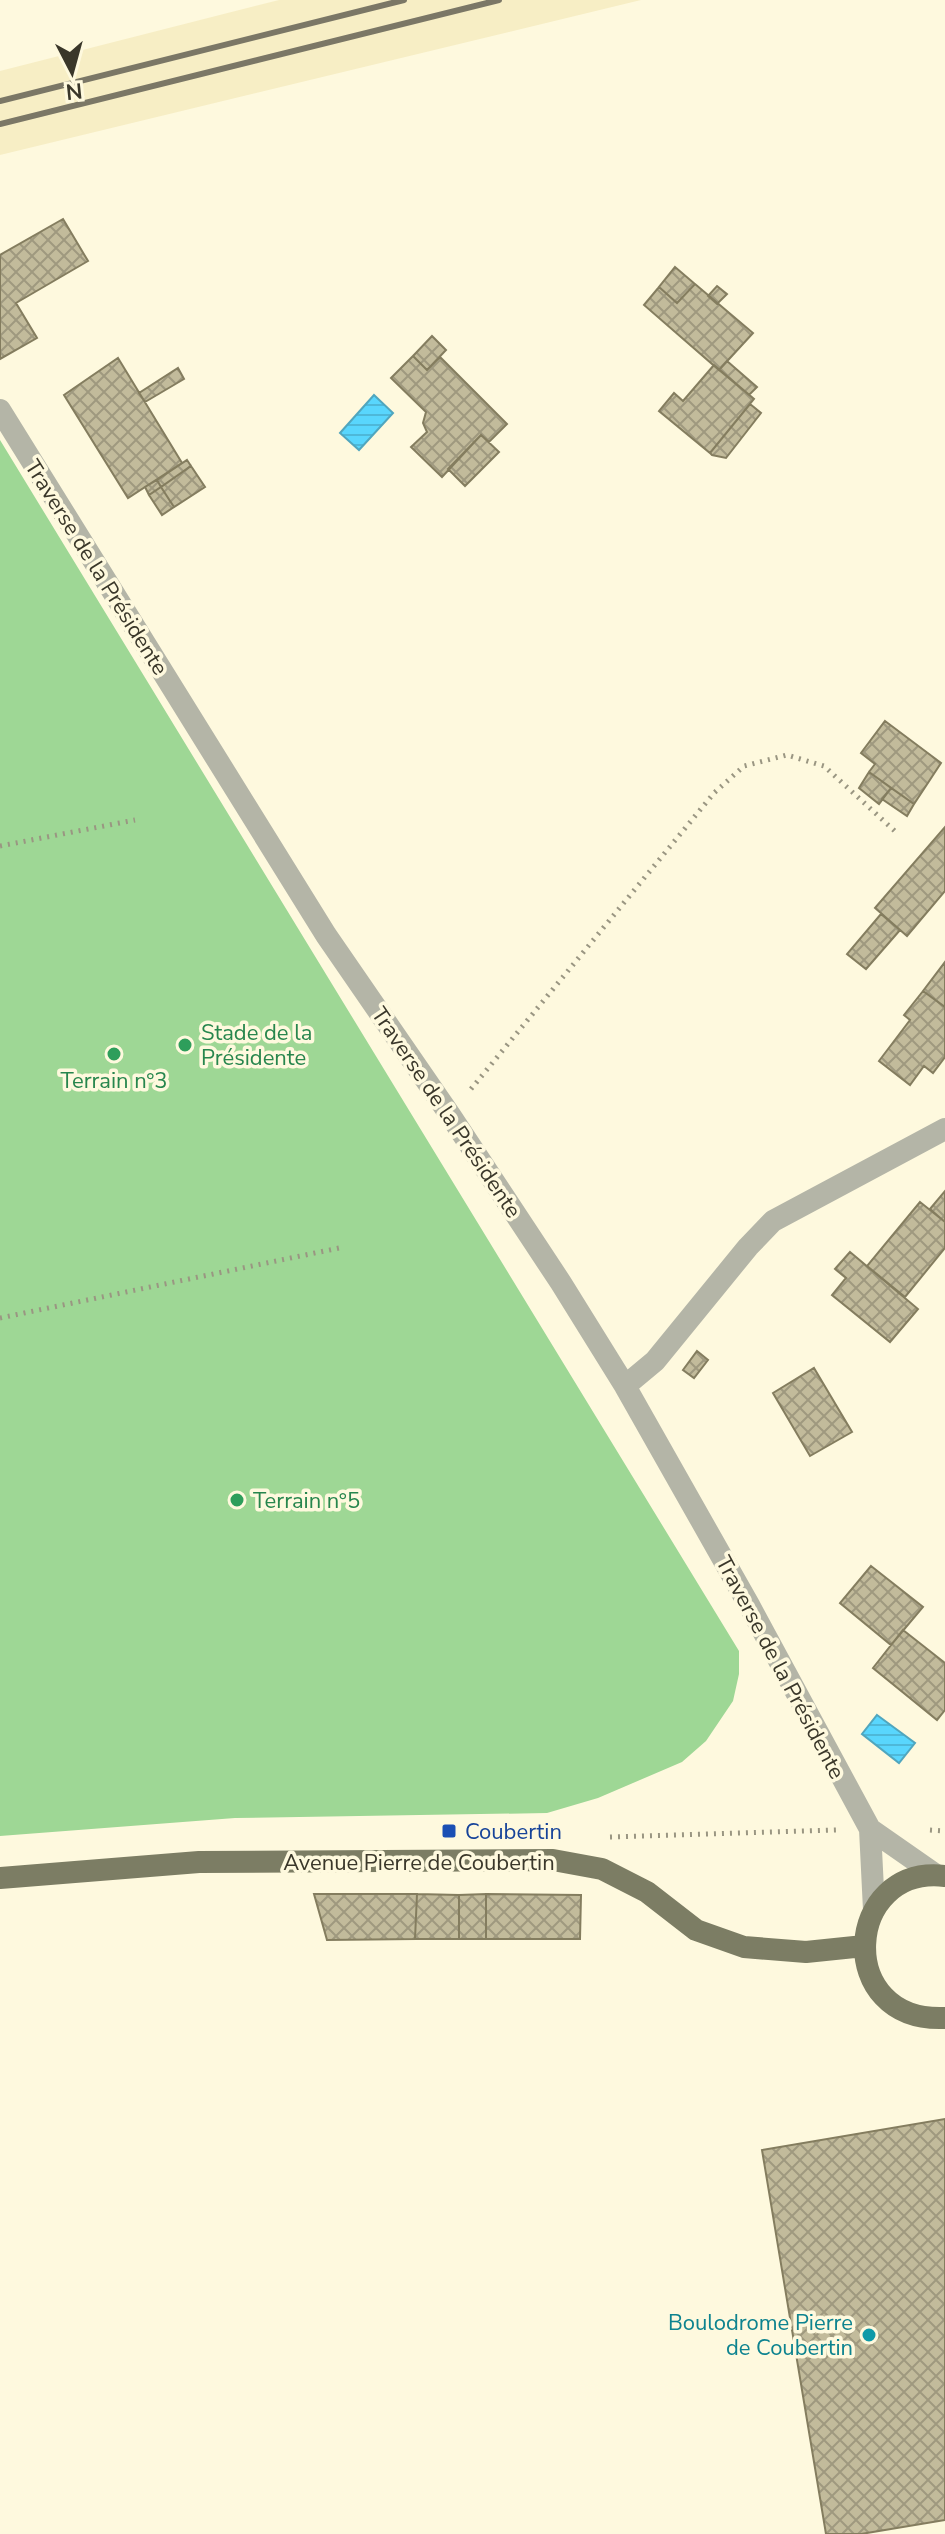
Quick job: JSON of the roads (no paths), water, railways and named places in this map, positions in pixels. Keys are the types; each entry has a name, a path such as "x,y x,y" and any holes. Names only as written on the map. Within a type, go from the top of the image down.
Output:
{"main road":[{"name":"Avenue Pierre de Coubertin","path":"0,1878 199,1862 553,1860 602,1869 647,1892 696,1930 744,1947 806,1952 864,1946"},
{"path":"940,1876 912,1879 890,1891 874,1910 866,1927 864,1946 869,1975 887,2000 914,2015 929,2019 945,2018"}],"street":[{"name":"Traverse de la Présidente","path":"0,410 326,935 450,1115 625,1386 749,1605 870,1829 874,1910"},
{"path":"625,1386 655,1361 773,1221 945,1129"},
{"name":"Traverse de la Présidente","path":"870,1829 940,1876"}],"water":[{"path":"374,395 393,413 359,450 340,433"},
{"path":"877,1715 915,1743 899,1763 862,1734"}],"railway":[{"path":"0,101 404,0"},
{"path":"0,124 499,0"}],"place":[{"name":"Stade de la Présidente","path":"185,1045"},
{"name":"Terrain n°3","path":"114,1054"},
{"name":"Terrain n°5","path":"237,1500"},
{"name":"Coubertin","path":"449,1831"},
{"name":"Boulodrome Pierre de Coubertin","path":"869,2335"}]}
